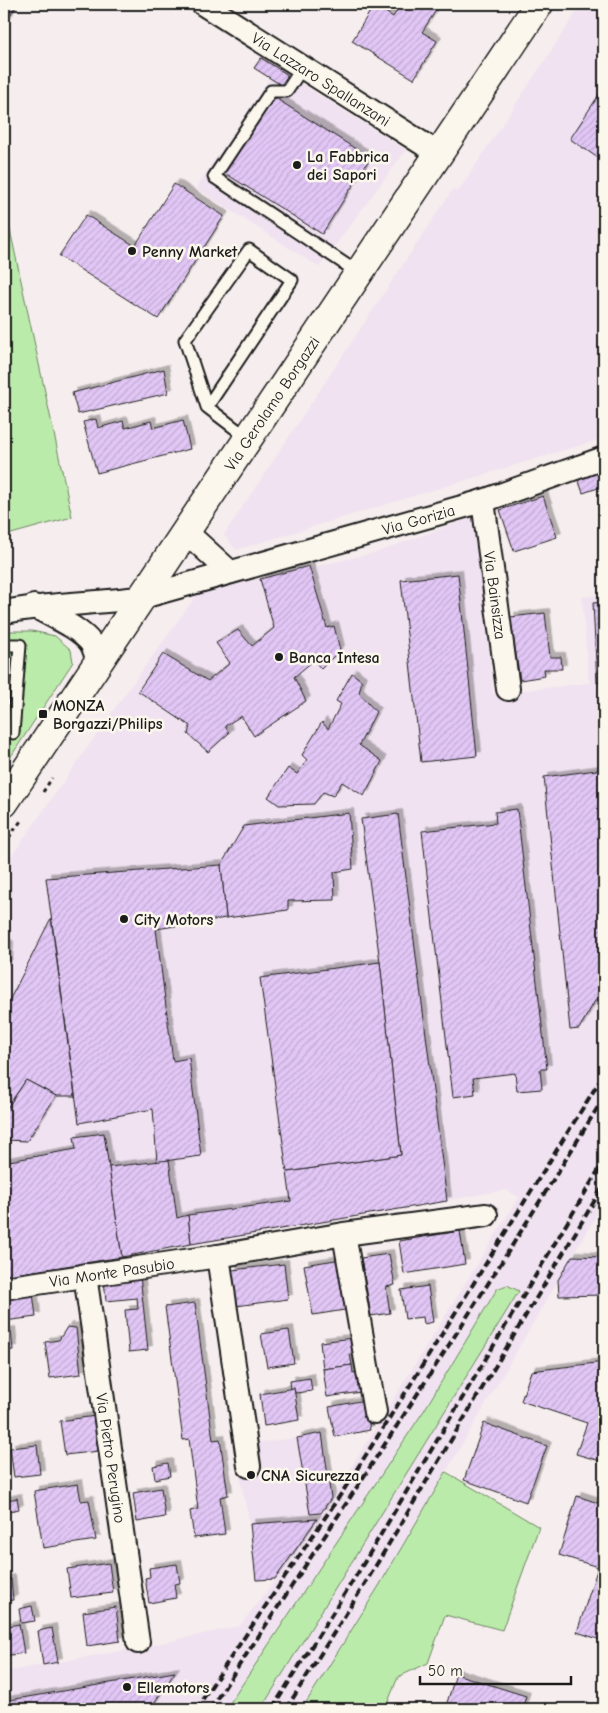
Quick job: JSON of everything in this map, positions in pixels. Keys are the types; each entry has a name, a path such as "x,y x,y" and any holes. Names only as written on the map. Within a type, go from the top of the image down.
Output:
{"main road":[{"name":"Via Gerolamo Borgazzi","path":"4,803 539,4"}],"street":[{"name":"Via Lazzaro Spallanzani","path":"203,4 439,154"},
{"name":"Via Gorizia","path":"4,612 34,606 114,601 143,597 483,501 604,458"},
{"name":"Via Bainsizza","path":"483,501 508,689"},
{"path":"186,532 230,572"},
{"path":"34,606 78,631 92,644 98,661"},
{"name":"Via Monte Pasubio","path":"4,1288 218,1256 344,1234 486,1215"},
{"path":"344,1234 375,1412"},
{"path":"218,1256 249,1466"},
{"name":"Via Pietro Perugino","path":"85,1275 138,1642"}],"lane":[{"path":"302,68 287,91 271,91 214,177 360,274"},
{"path":"208,407 292,280 249,250 184,340 208,407 249,439"},
{"path":"4,645 20,645 13,733"}],"shaded area":[{"path":"582,4 604,4 604,438 236,550 224,535 453,189 458,192"},
{"path":"261,58 406,150 319,267 196,188 270,78 254,68"},
{"path":"478,515 493,694 589,683 582,597 604,594 604,1202 379,1586 302,1709 261,1709 519,1291 507,1285 497,1289 425,1409 226,1709 4,1709 4,1672 148,1646 240,1626 275,1580 256,1580 250,1524 238,1469 258,1466 254,1443 322,1433 332,1498 519,1197 506,1190 4,1276 4,867 199,592 375,553"}],"green space":[{"path":"4,202 72,517 4,536"},
{"path":"4,631 32,631 55,636 71,650 73,662 4,767"},
{"path":"507,1285 519,1291 261,1709 226,1709 425,1409 497,1289"},
{"path":"446,1472 539,1527 502,1630 445,1615 428,1663 398,1677 385,1709 302,1709 379,1586"}],"building":[{"path":"4,4 17,4 4,25"},
{"path":"401,4 440,4 422,32 437,41 414,79 352,41 374,5 393,17"},
{"path":"261,58 288,75 281,85 254,68"},
{"path":"604,87 604,162 570,139"},
{"name":"La Fabbrica dei Sapori","path":"272,96 370,158 322,234 223,172"},
{"name":"Penny Market","path":"174,184 224,216 158,319 59,256 86,215 135,246"},
{"path":"164,369 168,393 78,414 72,393"},
{"path":"96,419 98,428 123,421 125,428 151,421 153,428 183,420 190,449 97,473 83,422"},
{"path":"604,468 604,486 583,493 577,476"},
{"path":"543,496 557,537 514,551 500,510"},
{"name":"Banca Intesa","path":"309,566 327,628 334,626 340,650 321,669 314,660 294,677 306,701 254,736 241,716 225,726 229,733 208,752 188,734 190,726 138,691 163,654 208,681 230,663 216,643 238,630 252,646 274,628 260,579"},
{"path":"458,574 477,756 421,762 401,580"},
{"path":"604,602 604,682 597,683 593,603"},
{"path":"545,613 550,657 561,657 562,669 544,669 545,676 520,680 510,617"},
{"path":"352,673 362,681 359,693 376,712 359,745 382,761 364,796 342,782 333,796 323,792 314,804 279,805 268,797 288,768 297,774 307,760 302,755 322,722 328,729 341,704 336,701"},
{"path":"604,769 604,985 579,1029 570,1030 544,777"},
{"path":"517,809 547,1069 540,1069 542,1089 517,1091 515,1073 473,1078 475,1094 453,1097 422,831 496,823 495,812"},
{"path":"349,813 353,869 334,872 335,900 288,901 288,910 226,918 221,865 244,826"},
{"path":"398,814 447,1201 191,1244 188,1215 291,1201 287,1172 401,1155 380,962 361,819"},
{"path":"221,865 226,918 156,929 173,1061 189,1058 201,1156 157,1162 153,1109 79,1123 46,878"},
{"path":"51,918 75,1096 56,1096 26,1080 4,1113 4,1011"},
{"path":"4,942 9,946 8,963 4,969"},
{"path":"380,962 401,1155 287,1172 260,978"},
{"path":"26,1080 56,1096 27,1141 6,1140 4,1144 4,1113"},
{"path":"104,1133 122,1257 4,1276 4,1162 76,1149 74,1137"},
{"path":"169,1160 177,1218 188,1215 191,1244 122,1257 109,1167"},
{"path":"460,1231 465,1264 404,1274 399,1241"},
{"path":"389,1254 395,1285 386,1287 390,1313 371,1316 361,1258"},
{"path":"572,1256 604,1257 604,1295 559,1296 558,1280"},
{"path":"342,1259 351,1309 313,1315 304,1265"},
{"path":"284,1264 288,1299 236,1306 232,1270"},
{"path":"140,1275 148,1350 129,1352 125,1310 138,1309 137,1298 106,1301 104,1279"},
{"path":"428,1286 433,1322 424,1324 423,1317 405,1319 401,1290"},
{"path":"33,1293 36,1317 4,1321 4,1297"},
{"path":"195,1303 213,1440 220,1439 228,1495 220,1497 225,1534 194,1538 190,1511 198,1509 189,1439 183,1440 165,1307"},
{"path":"67,1327 76,1328 81,1374 50,1378 45,1342 59,1340"},
{"path":"289,1330 294,1363 267,1367 261,1334"},
{"path":"11,1331 13,1350 4,1351 4,1332"},
{"path":"353,1338 355,1353 350,1354 352,1365 323,1369 320,1342"},
{"path":"604,1362 604,1462 576,1454 587,1423 521,1401 531,1371"},
{"path":"352,1365 353,1373 358,1372 361,1392 327,1397 323,1369"},
{"path":"310,1378 312,1391 295,1393 294,1388 291,1389 290,1381"},
{"path":"294,1388 299,1420 264,1426 260,1394"},
{"path":"365,1400 370,1430 335,1437 329,1407"},
{"path":"95,1416 99,1451 65,1455 60,1421"},
{"path":"484,1423 547,1446 526,1502 464,1480"},
{"path":"322,1433 331,1498 321,1513 310,1514 297,1438"},
{"path":"37,1445 40,1474 14,1477 10,1448"},
{"path":"168,1463 170,1476 155,1479 153,1466"},
{"path":"78,1484 81,1501 89,1500 96,1540 43,1548 34,1491"},
{"path":"161,1488 165,1517 137,1522 133,1493"},
{"path":"577,1496 604,1505 604,1641 577,1632 598,1567 559,1555"},
{"path":"17,1498 19,1509 4,1512 4,1501"},
{"path":"317,1519 275,1579 256,1580 250,1524"},
{"path":"109,1563 113,1593 71,1598 67,1569"},
{"path":"177,1564 180,1583 174,1584 176,1598 149,1603 145,1578 150,1577 149,1568"},
{"path":"11,1579 13,1600 4,1601 4,1580"},
{"path":"32,1606 35,1621 21,1623 19,1609"},
{"path":"116,1607 120,1641 87,1646 83,1612"},
{"path":"19,1624 24,1653 4,1656 4,1627"},
{"path":"52,1628 58,1662 43,1665 38,1631"},
{"name":"Ellemotors","path":"175,1672 150,1709 4,1709 4,1701"},
{"path":"456,1674 526,1696 522,1709 445,1709"}],"railway":[{"path":"196,1709 343,1491 604,1074"},
{"path":"210,1709 410,1405 604,1097"},
{"path":"272,1709 359,1571 604,1161"},
{"path":"286,1709 369,1577 604,1185"}],"place":[{"name":"La Fabbrica dei Sapori","path":"297,165"},
{"name":"Penny Market","path":"132,251"},
{"name":"Banca Intesa","path":"279,657"},
{"name":"MONZA Borgazzi/Philips","path":"43,714"},
{"name":"City Motors","path":"124,919"},
{"name":"CNA Sicurezza","path":"251,1475"},
{"name":"Ellemotors","path":"127,1687"}]}
